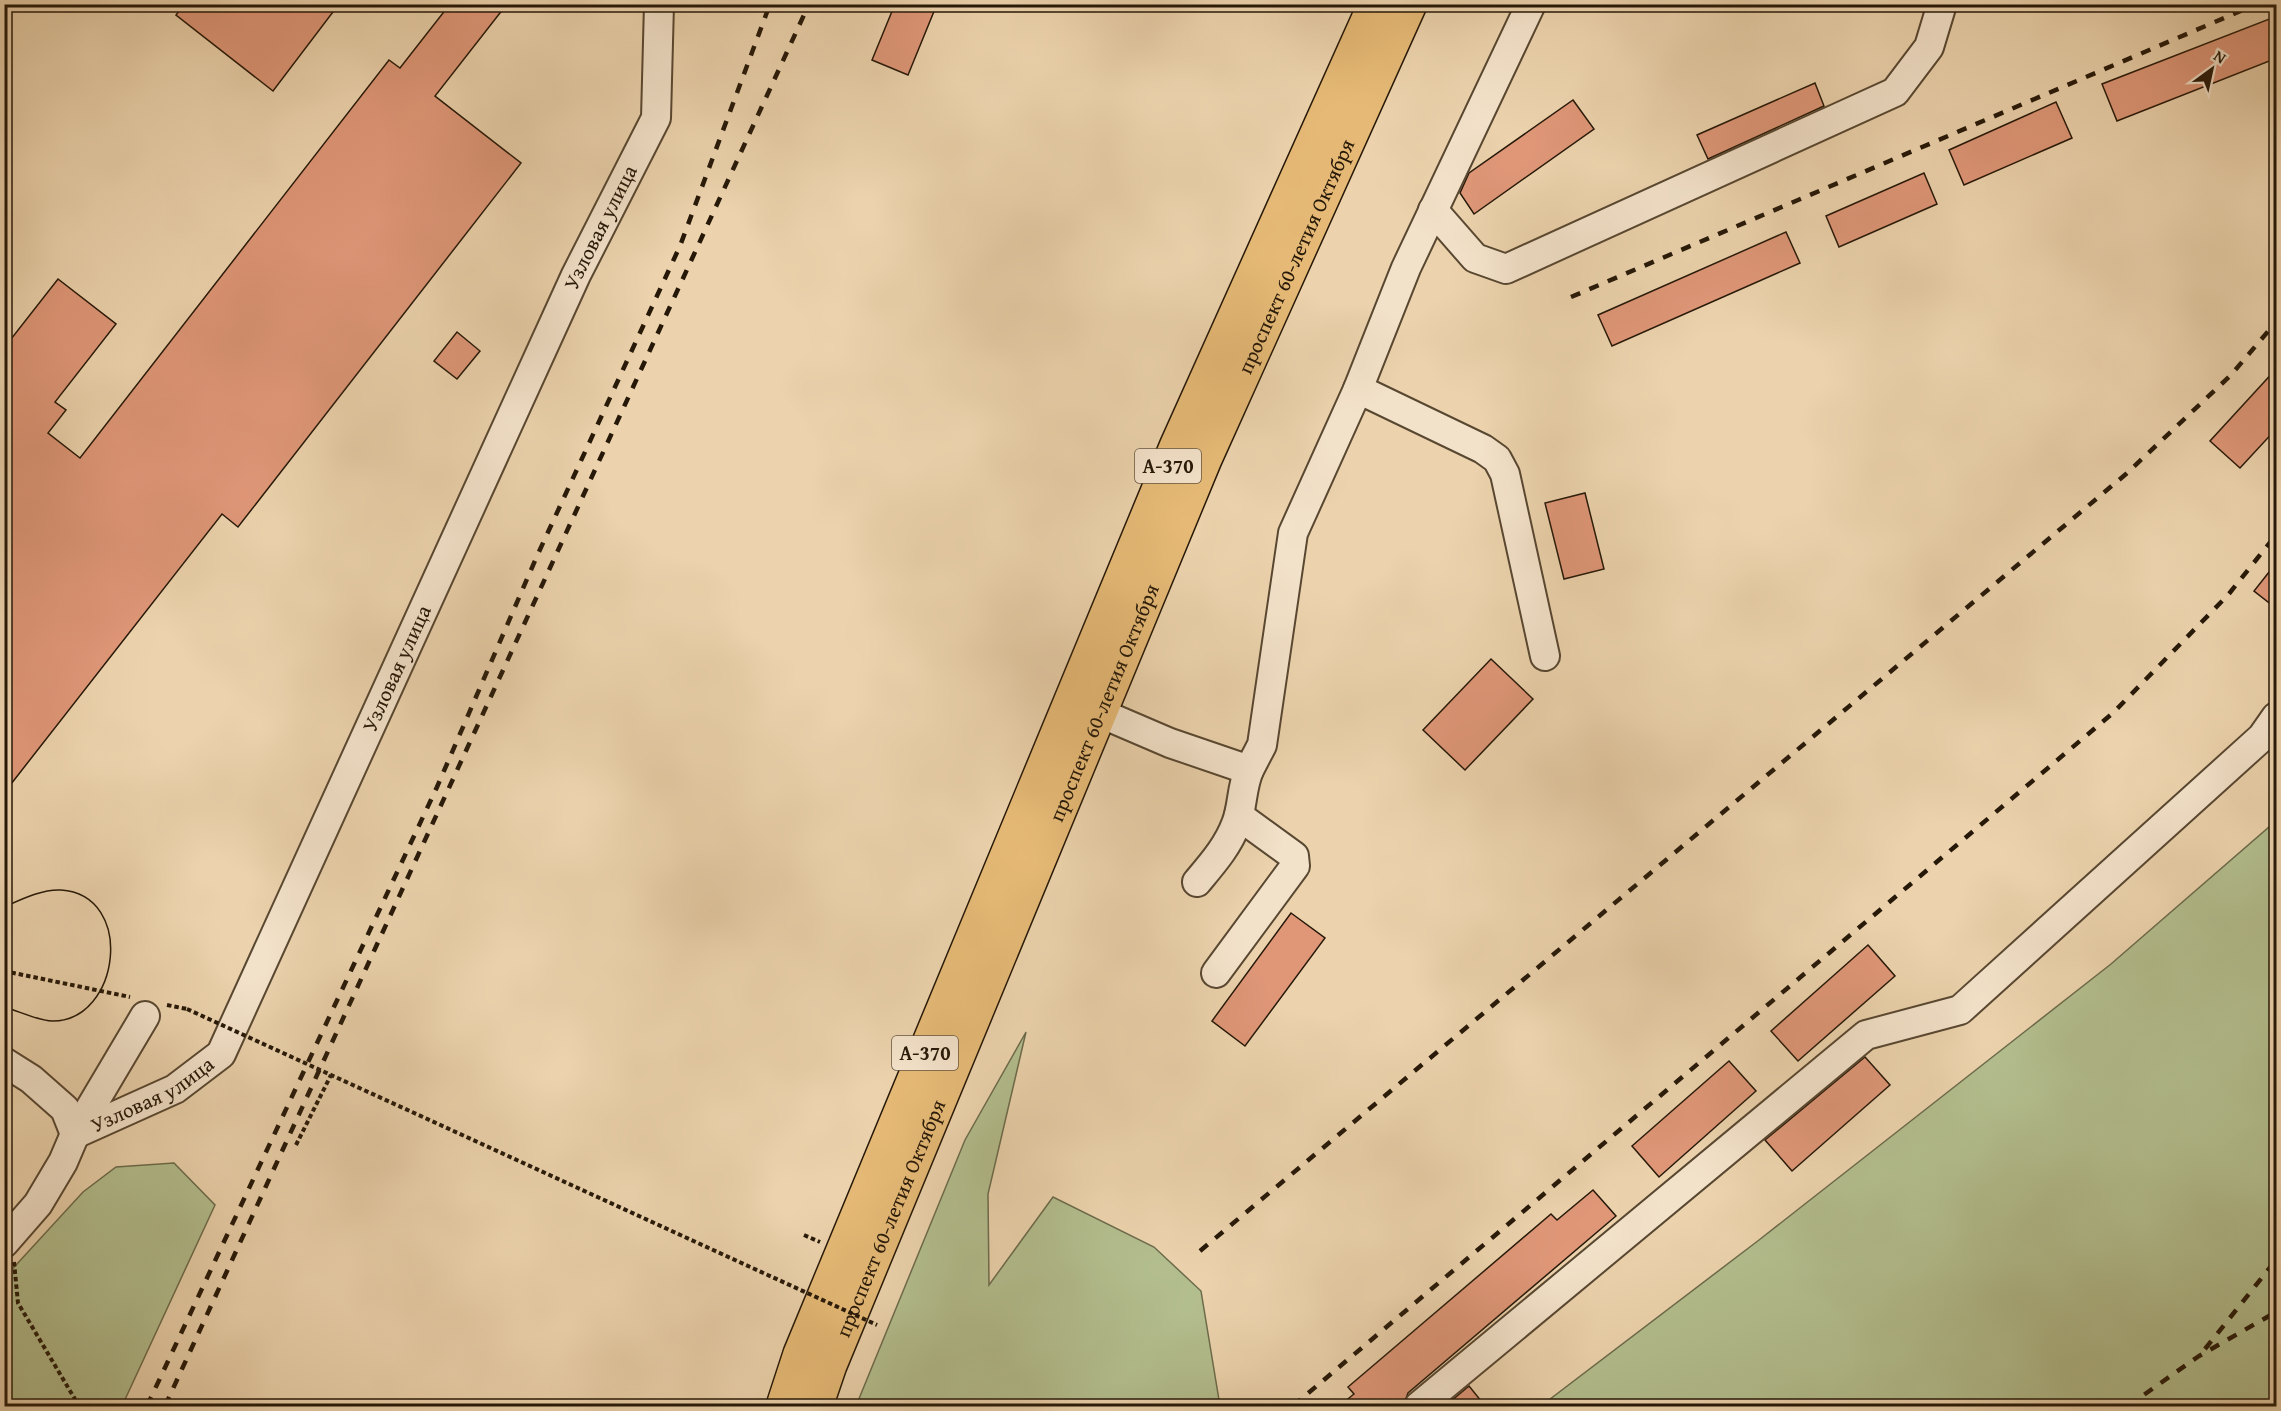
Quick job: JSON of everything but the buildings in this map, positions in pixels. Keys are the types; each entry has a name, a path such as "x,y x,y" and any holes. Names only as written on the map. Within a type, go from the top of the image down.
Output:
{"highway":[{"name":"проспект 60-летия Октября","path":"816,1407 830,1365 1086,707 1176,447 1375,4"},
{"name":"проспект 60-летия Октября","path":"783,1407 800,1354 1086,707 1205,459 1410,4"}],"street":[{"name":"Узловая улица","path":"8,1240 38,1204 63,1162 75,1134 175,1089 221,1054 576,275 656,118 659,4"},
{"path":"1197,882 1226,846 1239,816 1242,787 1262,745 1293,533 1358,389 1406,268 1531,4"},
{"path":"1433,210 1475,258 1506,268 1895,92 1929,47 1942,4"},
{"path":"1358,389 1483,449 1497,459 1505,474 1545,656"},
{"path":"1086,707 1170,743 1249,770"},
{"path":"1419,1407 1866,1035 1960,1010 2262,737 2277,717"},
{"path":"1216,973 1296,866 1294,856 1239,816"},
{"path":"75,1134 139,1007"},
{"path":"4,1062 31,1080 65,1109 75,1134"}],"path":[{"path":"4,971 139,1007"},
{"path":"187,1009 877,1325"},
{"path":"296,1145 331,1075"},
{"path":"8,1240 18,1303 79,1407"}],"green space":[{"path":"2276,821 2276,1406 1541,1406 1759,1240 2111,964"},
{"path":"1026,1032 988,1194 989,1285 1053,1197 1154,1247 1201,1291 1220,1406 856,1406 965,1140"},
{"path":"174,1163 215,1205 122,1406 5,1406 5,1277 83,1192 116,1167"}],"tram line":[{"path":"4,907 32,895 54,890 85,897 101,913 109,934 110,957 105,981 93,1001 76,1016 47,1021 4,1007"}],"railway":[{"path":"147,1406 437,787 537,556 680,246 770,4"},
{"path":"165,1406 809,4"},
{"path":"1571,297 2257,4"},
{"path":"1200,1251 2126,474 2231,375 2276,322"},
{"path":"1293,1406 2113,713 2228,595 2276,535"},
{"path":"2205,1349 2276,1260"},
{"path":"2128,1406 2199,1356 2276,1312"}]}
